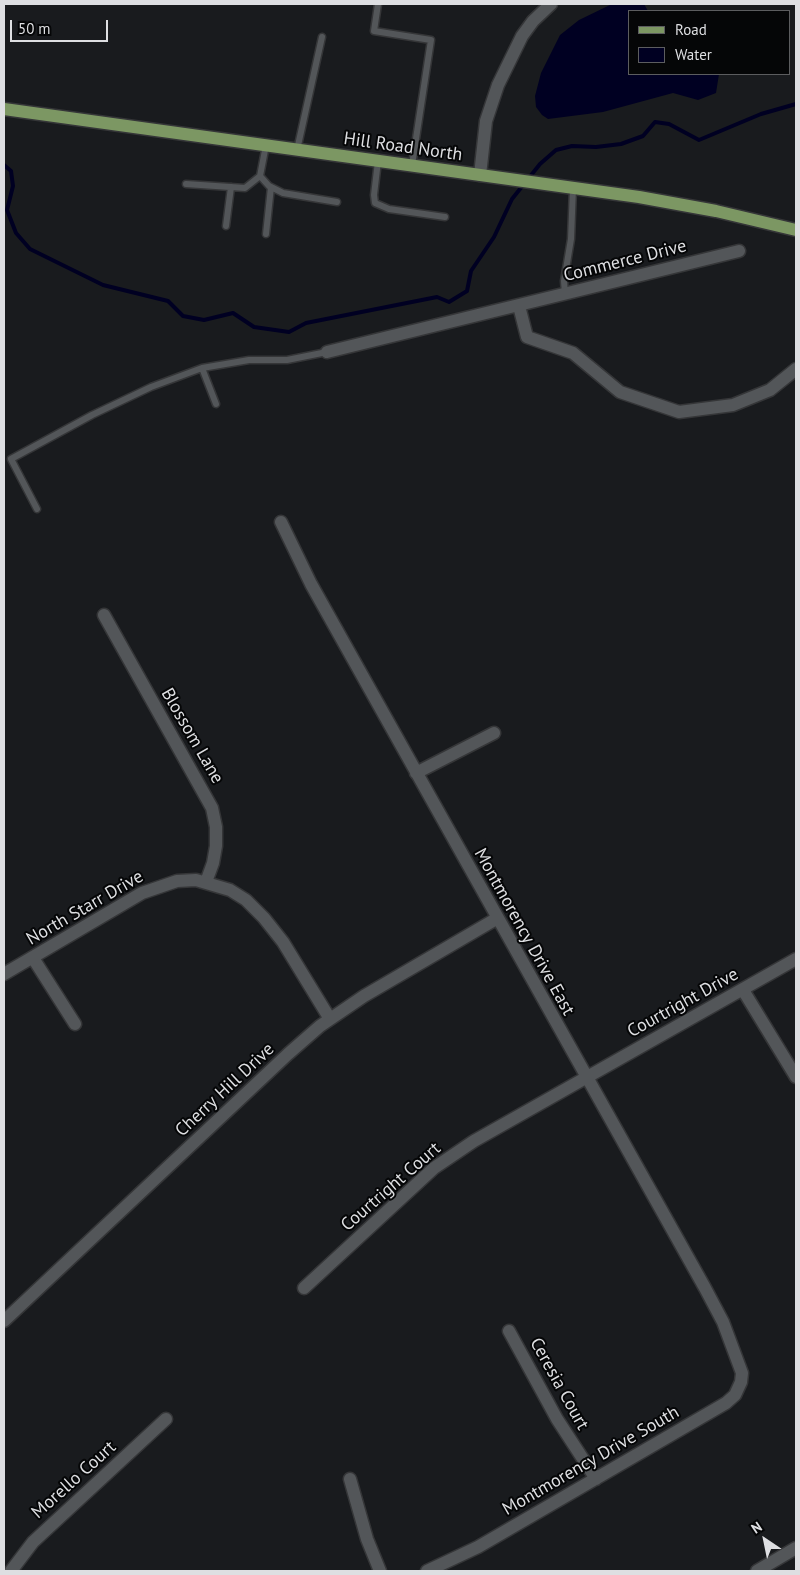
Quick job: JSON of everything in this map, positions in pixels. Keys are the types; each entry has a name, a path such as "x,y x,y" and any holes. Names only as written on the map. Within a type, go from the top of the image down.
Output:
{"main road":[{"name":"Hill Road North","path":"4,109 573,188 716,211 796,230"}],"street":[{"path":"480,175 486,122 498,85 522,36 533,21 550,4"},
{"name":"Commerce Drive","path":"327,352 739,251"},
{"path":"518,306 527,337 573,353 620,392 679,412 733,405 770,390 796,370"},
{"name":"Montmorency Drive East","path":"281,522 310,584 714,1305 730,1339 736,1358"},
{"name":"Blossom Lane","path":"104,615 212,808 216,827 216,846 206,882"},
{"path":"416,773 494,733"},
{"name":"North Starr Drive","path":"4,974 142,893 177,881 206,882 230,890 246,900 264,918 283,942 330,1019"},
{"name":"Cherry Hill Drive","path":"4,1321 288,1054 330,1019 446,946 496,919"},
{"path":"33,958 75,1024"},
{"name":"Courtright Drive","path":"586,1077 796,959"},
{"path":"743,990 796,1077"},
{"name":"Courtright Court","path":"304,1288 434,1168 474,1141 586,1077"},
{"name":"Ceresia Court","path":"509,1331 557,1419 596,1479"},
{"name":"Montmorency Drive South","path":"427,1571 478,1547 726,1404 735,1395 741,1382 742,1373 736,1358"},
{"name":"Morello Court","path":"11,1571 40,1536 166,1419"},
{"path":"350,1480 367,1539 380,1571"},
{"path":"757,1571 796,1548"}],"lane":[{"path":"378,4 374,31 431,40 412,166"},
{"path":"297,150 322,37"},
{"path":"186,184 245,188 260,176 266,145"},
{"path":"378,161 374,195 375,203 389,209 445,217"},
{"path":"260,176 271,187 283,193 337,202"},
{"path":"226,226 230,187"},
{"path":"266,234 271,187"},
{"path":"565,294 564,281 571,239 573,188"},
{"path":"37,509 11,459 92,415 151,388 202,368 249,360 287,360 327,352"},
{"path":"202,368 216,404"}],"water":[{"path":"612,4 644,4 647,10 628,10 628,75 719,75 716,93 698,100 673,93 603,112 548,119 536,107 535,96 541,73 560,35 579,20"}],"waterway":[{"path":"4,165 11,171 13,186 7,210 16,233 30,249 103,285 168,301 183,316 204,320 233,313 254,327 289,332 306,323 437,297 449,302 467,291 471,271 494,237 512,199 540,164 556,150 572,146 596,147 621,144 643,136 655,122 669,124 699,140 761,114 796,104"}]}
